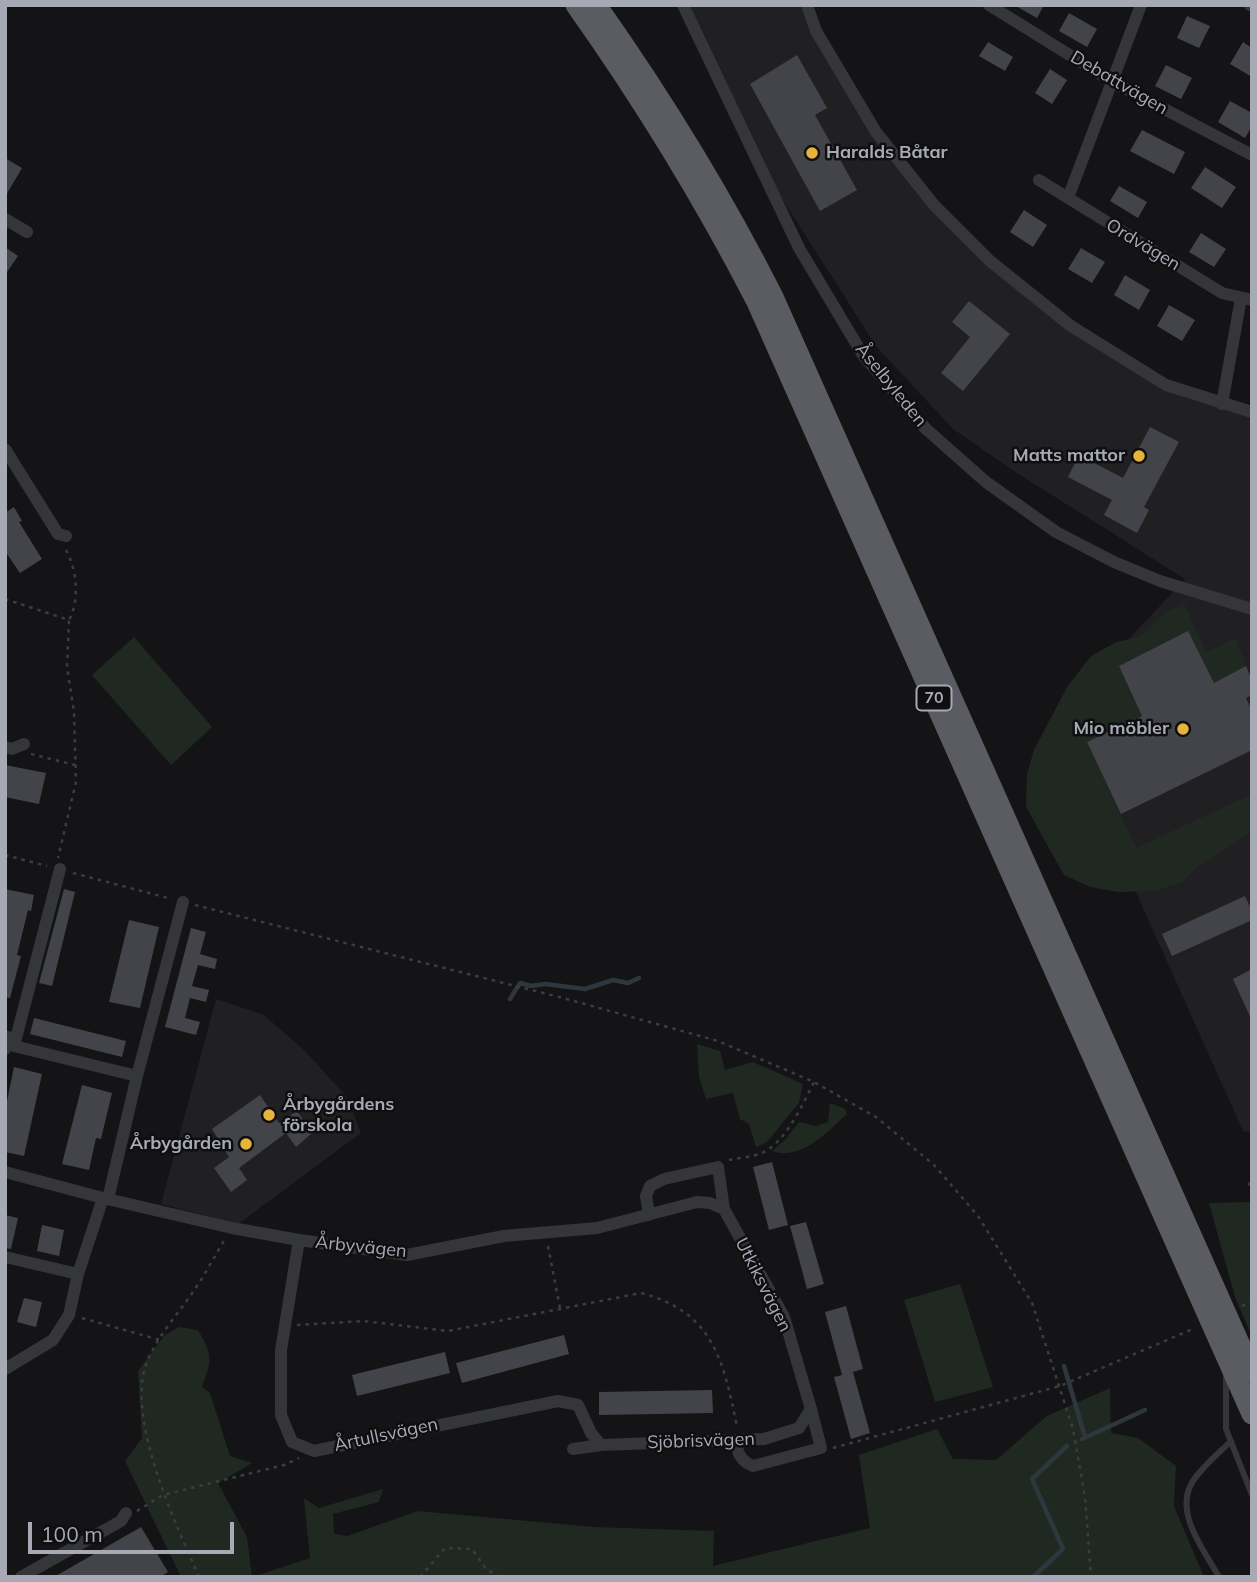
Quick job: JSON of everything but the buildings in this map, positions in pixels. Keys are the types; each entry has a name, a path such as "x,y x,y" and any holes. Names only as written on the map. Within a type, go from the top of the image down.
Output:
{"highway":[{"name":"70","path":"576,5 652,115 720,230 757,302 1252,1414"},
{"name":"70","path":"596,5 664,103 736,224 773,297 1252,1372"}],"street":[{"name":"Åselbyleden","path":"683,5 799,248 863,355 925,428 986,482 1056,533 1160,581 1252,609"},
{"path":"807,5 816,31 876,132 934,205 990,261 1071,326 1166,385 1252,412"},
{"name":"Debattvägen","path":"989,5 1113,82 1252,155"},
{"path":"1068,198 1142,5"},
{"name":"Ordvägen","path":"1039,180 1222,293 1246,299"},
{"path":"5,219 27,232"},
{"path":"1222,404 1246,299"},
{"path":"5,449 62,536"},
{"path":"60,869 8,1042 137,1076"},
{"path":"5,1369 53,1340 69,1315 78,1274 106,1198 183,902"},
{"path":"649,1215 646,1195 650,1186 664,1179 718,1167 723,1209"},
{"name":"Årbyvägen","path":"5,1172 232,1228 407,1255 504,1236 597,1228 697,1202 710,1203 723,1209"},
{"name":"Utkiksvägen","path":"723,1209 783,1317 821,1448"},
{"name":"Årtullsvägen","path":"299,1240 281,1350 281,1415 292,1443 314,1451 558,1401 578,1405 591,1433 601,1445"},
{"path":"5,1257 78,1274"},
{"name":"Sjöbrisvägen","path":"573,1449 601,1445 764,1439 799,1428 811,1409"},
{"path":"737,1440 738,1454 744,1463 753,1466 821,1448"},
{"path":"20,1577 123,1517"}],"lane":[{"path":"1227,1358 1226,1429 1252,1494"},
{"path":"1219,1577 1191,1525 1187,1502 1194,1480 1231,1441"}],"path":[{"path":"5,855 55,868 76,782 74,712 67,667 69,620 74,610 76,584 71,559 62,536"},
{"path":"5,598 69,620"},
{"path":"14,747 75,765"},
{"path":"60,869 563,998 718,1041 814,1082 876,1117 934,1165 978,1216 1032,1303 1073,1429 1085,1497 1091,1577"},
{"path":"718,1167 723,1161 763,1152 777,1141 796,1117 814,1082"},
{"path":"1252,1174 1249,1186 1252,1192"},
{"path":"199,1577 163,1495 147,1440 141,1385 148,1358 232,1228"},
{"path":"545,1233 561,1310"},
{"path":"285,1325 363,1321 448,1331 641,1293 657,1297 684,1312 705,1330 716,1351 731,1395 737,1440"},
{"path":"1241,1307 1252,1301"},
{"path":"69,1315 160,1340"},
{"path":"821,1448 831,1448 1060,1386 1197,1327"},
{"path":"123,1517 163,1495 284,1465 314,1451"},
{"path":"420,1577 444,1548 472,1549 486,1569 499,1577"}],"shaded area":[{"path":"686,5 807,5 876,132 934,205 1071,326 1166,385 1252,412 1252,1133 1243,1131 1057,716 1185,579 1017,473 953,429 876,346 774,186"},
{"path":"1184,603 1206,652 1236,638 1246,666 1214,683 1119,666 1142,716 1087,742 1136,848 1252,794 1252,832 1198,866 1182,882 1155,891 1118,892 1090,887 1064,875 1026,807 1027,774 1034,750 1067,687 1091,656 1116,642 1140,637 1161,616"},
{"path":"134,637 212,727 171,765 92,675"},
{"name":"Årbygårdens förskola","path":"216,999 264,1015 305,1051 346,1096 361,1133 238,1224 161,1204"},
{"path":"697,1044 720,1051 725,1070 753,1062 803,1084 799,1103 767,1142 756,1147 749,1124 740,1119 733,1093 706,1099 699,1077"},
{"path":"830,1103 845,1109 847,1114 822,1136 794,1152 772,1151 799,1122 816,1126 828,1122"},
{"path":"1252,1202 1252,1337 1235,1297 1209,1203"},
{"path":"960,1284 993,1387 935,1402 904,1300"},
{"path":"179,1327 198,1330 206,1346 209,1364 202,1387 210,1393 230,1456 252,1463 218,1483 247,1537 252,1577 181,1577 125,1461 142,1438 138,1371 164,1336"},
{"path":"1110,1388 1111,1433 1138,1438 1176,1466 1174,1506 1204,1577 252,1577 310,1558 304,1498 319,1508 383,1489 379,1502 333,1514 334,1534 347,1536 418,1511 594,1527 714,1531 713,1566 870,1528 859,1455 937,1429 953,1459 996,1460 1047,1416"}],"waterway":[{"path":"510,999 520,983 585,989 613,980 628,983 639,978"},
{"path":"1064,1366 1085,1437"},
{"path":"1082,1439 1145,1410"},
{"path":"1033,1577 1063,1549 1032,1479 1067,1446"}],"place":[{"name":"Haralds Båtar","path":"812,153"},
{"name":"Matts mattor","path":"1139,456"},
{"name":"Mio möbler","path":"1183,729"},
{"name":"Årbygårdens förskola","path":"269,1115"},
{"name":"Årbygården","path":"246,1144"}]}
